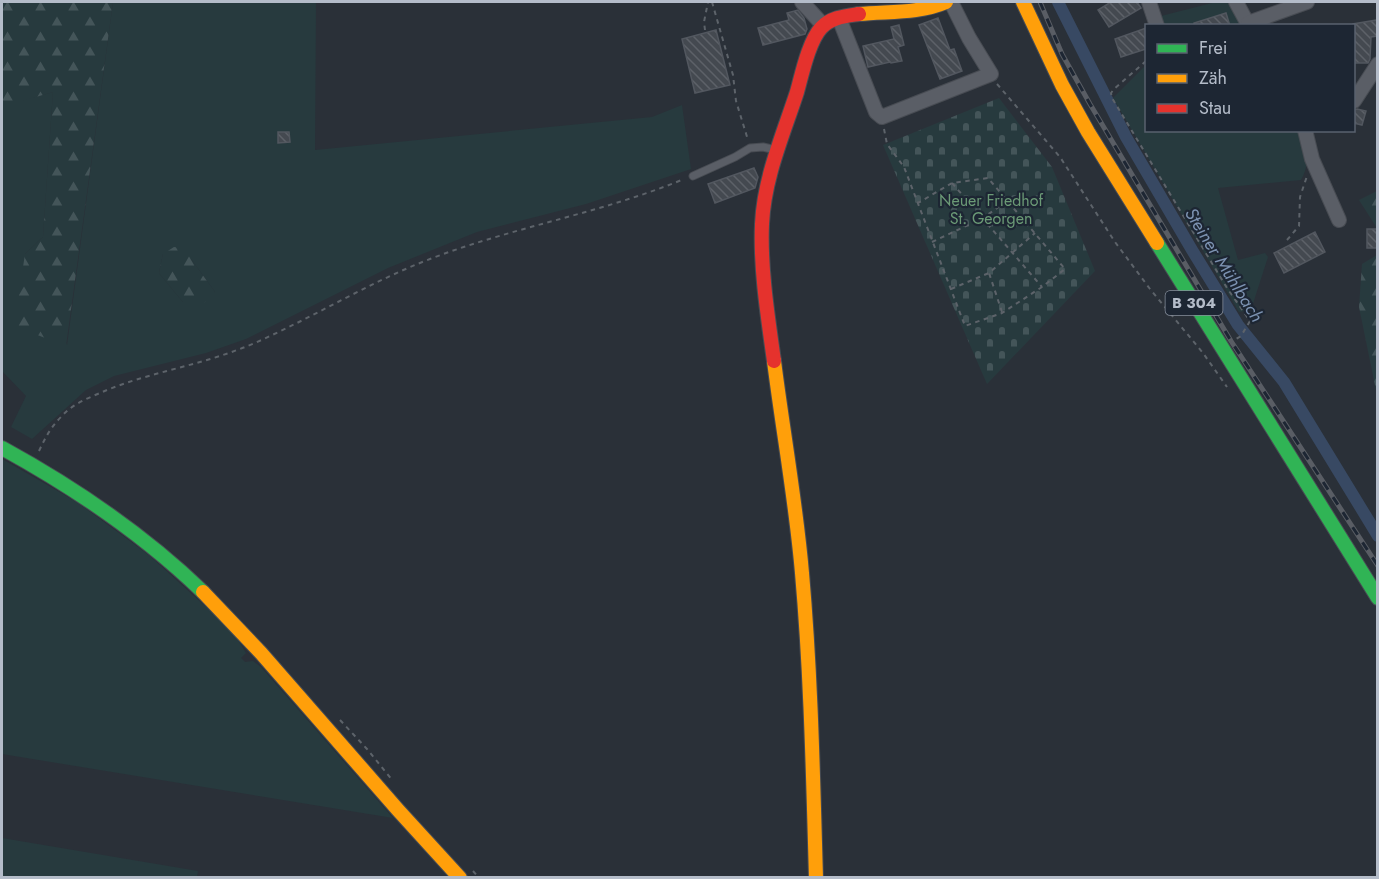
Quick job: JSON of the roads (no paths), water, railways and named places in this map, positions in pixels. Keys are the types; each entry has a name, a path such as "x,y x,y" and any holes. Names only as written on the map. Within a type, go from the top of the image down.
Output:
{"main road":[{"path":"816,878 802,574 794,494 773,356 763,256 762,218 766,189 815,38 824,25 839,18 867,13 916,11 949,2"},
{"name":"B 304","path":"1023,2 1062,85 1088,132 1377,598"},
{"path":"2,448 105,509 198,586 242,632 412,828 460,878"}],"street":[{"path":"802,2 824,25"},
{"path":"839,18 876,112 882,117 991,74 949,2"},
{"path":"1149,2 1156,24"},
{"path":"1236,2 1248,24 1307,2"},
{"path":"1355,98 1377,64"},
{"path":"1305,132 1312,159 1339,220"}],"lane":[{"path":"693,176 750,148 763,147 778,150"}],"waterway":[{"name":"Steiner Mühlbach","path":"1058,2 1126,137 1192,250 1238,325 1284,382 1378,536"}],"railway":[{"path":"1040,2 1062,54 1090,104 1231,341 1378,566"}],"park label":[{"name":"Neuer Friedhof St. Georgen","path":"991,209"}]}
